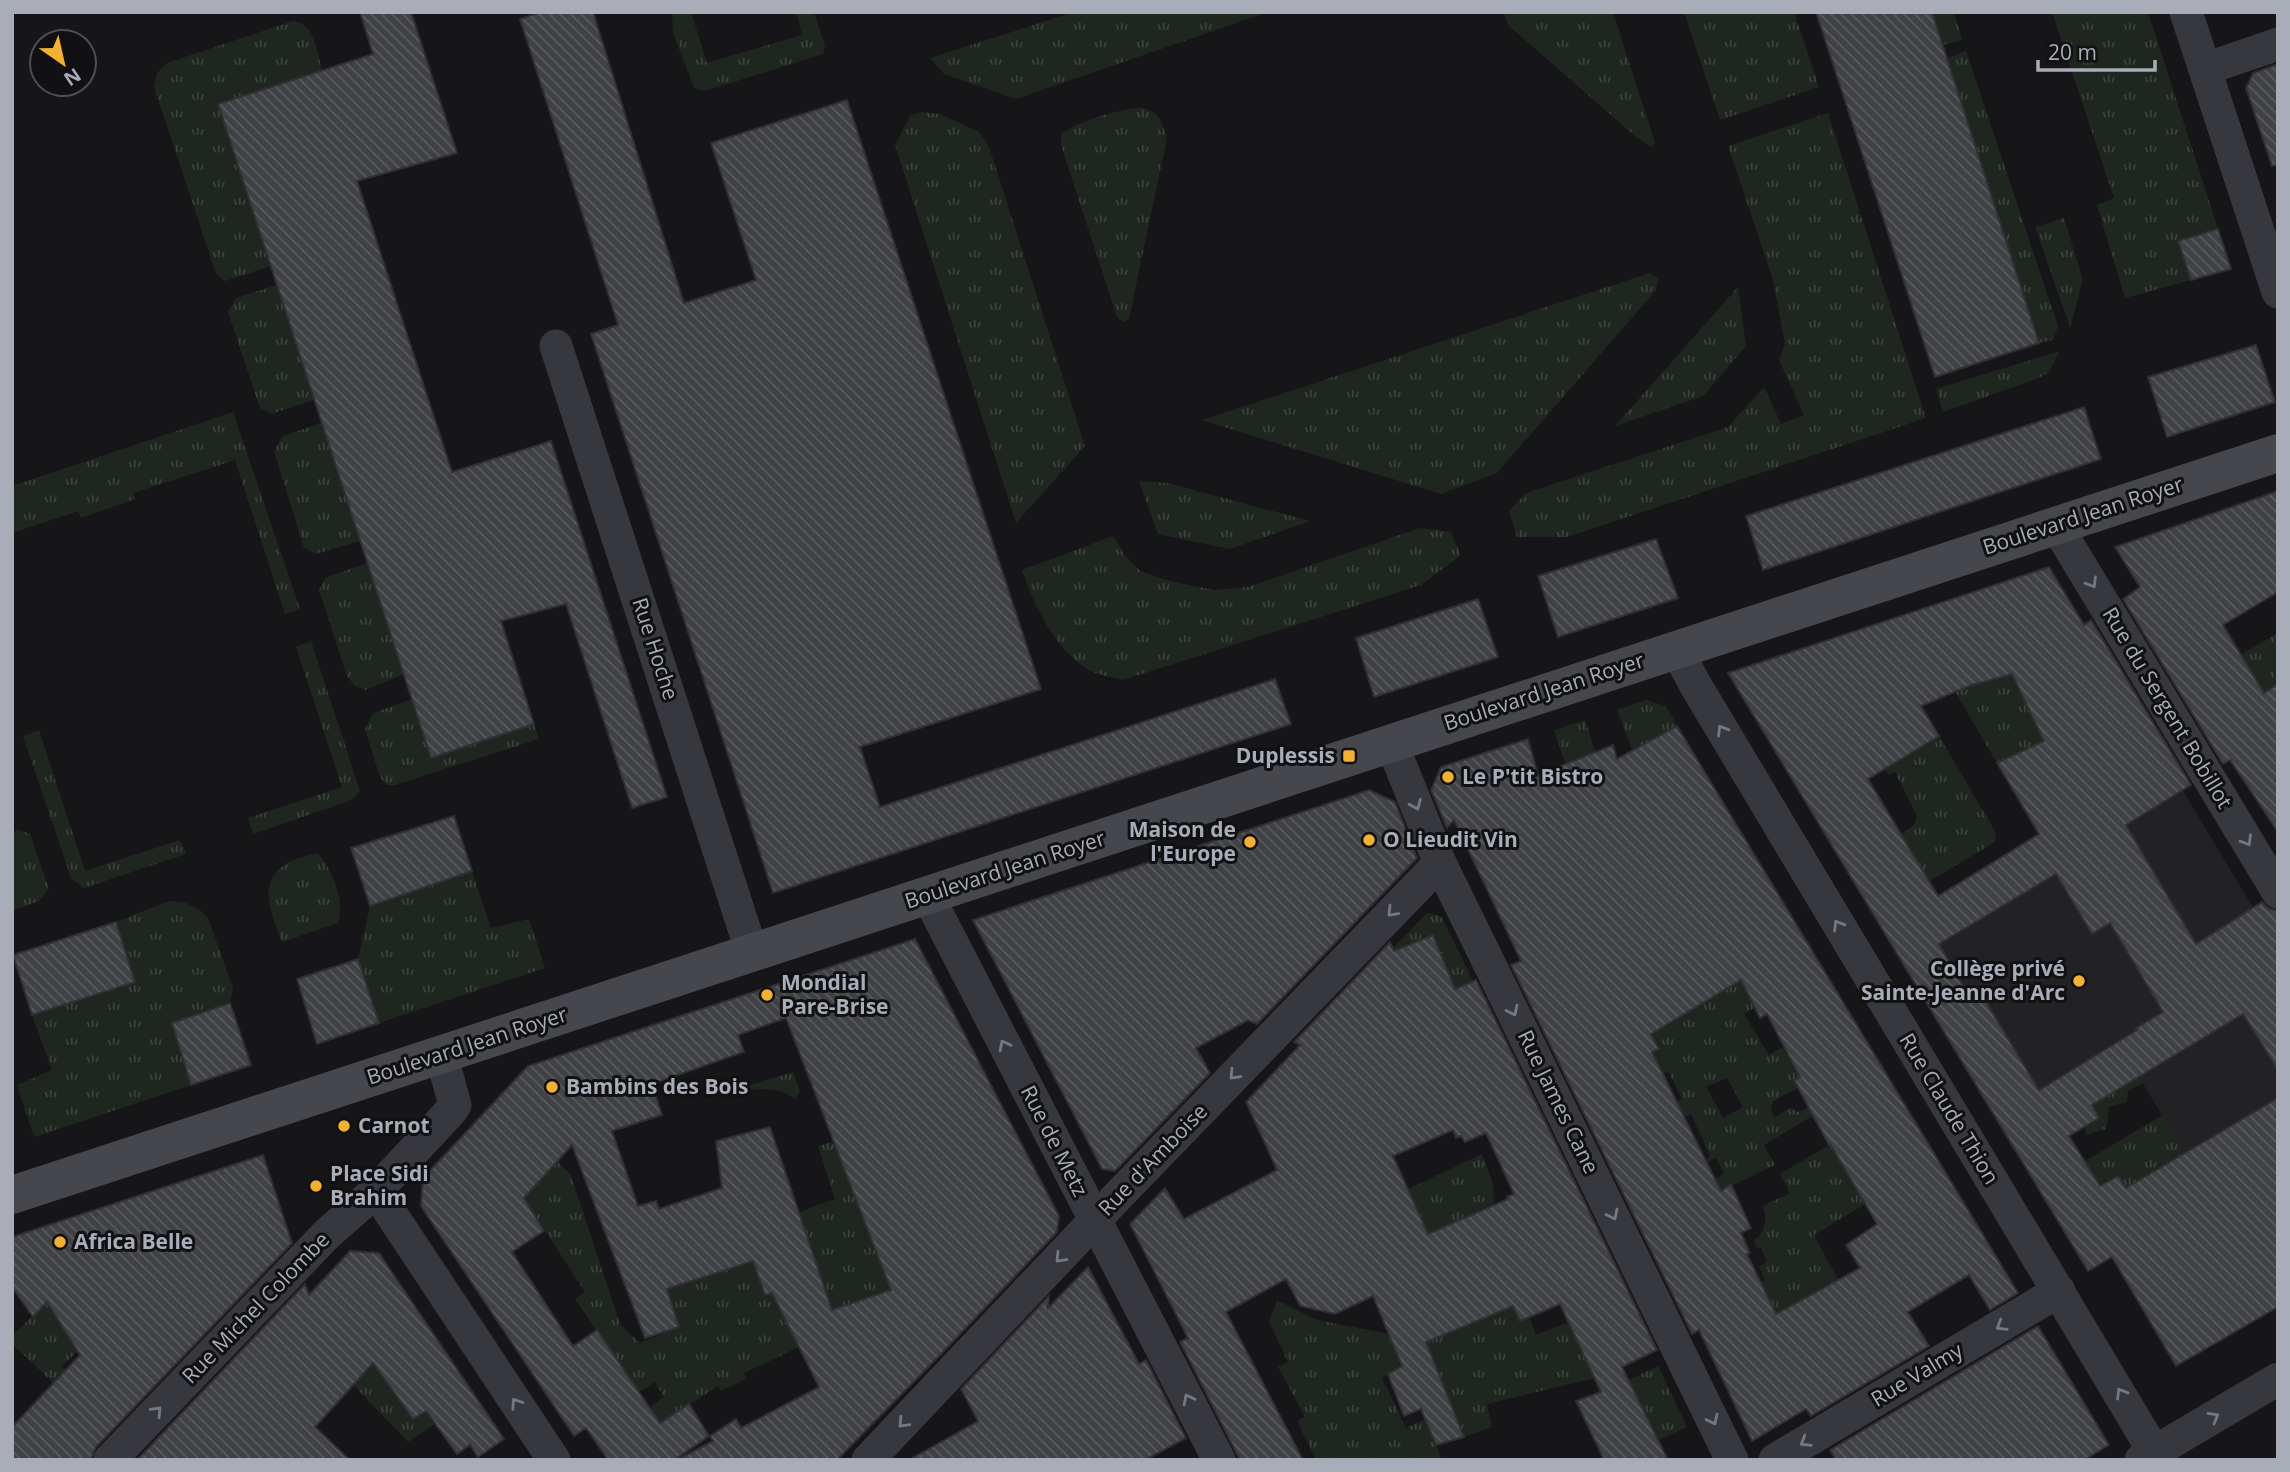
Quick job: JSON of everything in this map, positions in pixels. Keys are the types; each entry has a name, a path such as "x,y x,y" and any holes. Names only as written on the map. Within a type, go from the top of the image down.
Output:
{"street":[{"path":"2186,12 2278,292"},
{"path":"2205,69 2278,44"},
{"name":"Rue Hoche","path":"556,346 752,953"},
{"name":"Boulevard Jean Royer","path":"12,1195 2278,453"},
{"name":"Rue du Sergent Bobillot","path":"2056,525 2278,892"},
{"name":"Rue Claude Thion","path":"1676,649 1833,917 2059,1291 2152,1457"},
{"name":"Rue James Cane","path":"1391,742 1440,863 1732,1460"},
{"name":"Rue d'Amboise","path":"868,1460 1440,863"},
{"name":"Rue de Metz","path":"928,896 1219,1460"},
{"name":"Rue Michel Colombe","path":"110,1460 327,1234 376,1191 455,1105 441,1054"},
{"path":"376,1191 554,1460"},
{"name":"Rue Valmy","path":"1774,1460 2059,1291"},
{"path":"2152,1457 2278,1379"}],"shaded area":[{"path":"2165,761 2278,949 2278,1190 2185,1154 2139,1077 2014,1151 1882,930"}],"green space":[{"path":"672,12 691,12 707,63 802,35 796,12 814,12 825,46 823,54 705,91 694,88 673,33"},
{"path":"1074,12 1268,12 1016,99 944,74 930,58"},
{"path":"1503,12 1613,12 1655,143 1651,147 1636,137 1509,26"},
{"path":"1684,12 1794,12 1819,87 1720,120"},
{"path":"1932,12 1954,12 1962,40 1943,45"},
{"path":"2052,12 2148,12 2218,229 2178,241 2191,280 2125,298 2097,205 2114,198"},
{"path":"293,21 306,27 311,33 322,70 218,104 271,266 225,281 216,274 154,87 157,73 167,63"},
{"path":"1966,51 2058,326 2053,340 2039,343 1947,58"},
{"path":"1142,108 1156,115 1167,138 1129,319 1123,322 1117,317 1061,145 1061,134 1100,116"},
{"path":"920,112 940,114 979,132 989,147 1085,446 1016,523 895,145 910,116"},
{"path":"1828,113 1926,418 1567,537 1517,537 1509,511 1526,493 1728,427 1764,387 1781,424 1804,415 1779,360 1785,344 1773,280 1728,146"},
{"path":"2064,218 2083,280 2070,327 2035,227"},
{"path":"1650,273 1658,279 1656,290 1497,473 1441,494 1202,420"},
{"path":"277,285 314,400 271,414 260,408 228,312 236,298"},
{"path":"1738,287 1746,346 1703,396 1615,426"},
{"path":"2060,351 2048,373 2039,378 1943,412 1936,389"},
{"path":"233,412 300,609 285,614 235,460 133,493 135,499 81,518 78,511 12,533 12,486"},
{"path":"322,423 360,541 316,554 304,548 274,451 283,436"},
{"path":"1139,481 1167,483 1310,521 1230,549 1158,534"},
{"path":"1420,528 1451,532 1461,555 1421,585 1123,680 1091,671 1075,660 1047,625 1022,570 1113,536 1124,554 1140,571 1173,582 1214,590 1248,587"},
{"path":"367,563 404,674 366,690 355,686 347,676 319,590 325,578"},
{"path":"2278,633 2278,684 2252,700 2228,662"},
{"path":"311,641 360,791 352,800 253,834 248,818 342,787 296,647"},
{"path":"2011,672 2014,679 2032,672 2028,707 2044,741 1997,763 1954,690"},
{"path":"412,699 431,758 534,724 539,739 395,785 387,785 380,777 365,729 373,713"},
{"path":"1646,700 1666,706 1677,726 1634,754 1617,710"},
{"path":"1585,720 1598,760 1568,771 1554,730"},
{"path":"39,730 85,871 180,840 186,854 84,888 71,878 23,736"},
{"path":"1939,736 1996,833 1995,842 1928,882 1899,835 1914,825 1917,816 1895,772 1889,775 1885,769 1849,791 1863,738 1908,755"},
{"path":"19,830 30,834 49,889 39,901 12,911 12,832"},
{"path":"318,853 339,895 338,923 282,942 269,898 273,877 291,861"},
{"path":"472,871 491,928 529,919 545,968 379,1023 358,959 370,906"},
{"path":"169,901 186,903 199,909 208,918 233,988 230,1003 172,1023 191,1085 34,1137 17,1085 52,1070 32,1015 135,982 116,922"},
{"path":"1427,913 1441,916 1473,981 1455,989 1433,936 1394,951 1393,948"},
{"path":"1741,980 1756,1007 1744,1014 1769,1055 1782,1047 1800,1077 1794,1080 1798,1088 1773,1101 1773,1115 1775,1117 1790,1108 1798,1112 1821,1102 1824,1109 1764,1145 1775,1165 1719,1192 1713,1180 1724,1174 1716,1158 1704,1163 1710,1155 1691,1114 1672,1124 1676,1102 1682,1099 1668,1071 1644,1083 1658,1069 1659,1061 1648,1054 1658,1049 1640,1042 1651,1030","holes":["1727,1078 1743,1107 1723,1118 1706,1087"]},
{"path":"793,1072 800,1092 795,1099 778,1091 744,1090 744,1087"},
{"path":"2139,1077 2143,1083 2128,1091 2127,1102 2109,1107 2106,1129 2086,1135 2085,1127 2099,1118 2092,1105"},
{"path":"2163,1115 2185,1154 2126,1188 2117,1176 2100,1186 2085,1161"},
{"path":"1841,1138 1858,1192 1865,1204 1814,1235 1838,1280 1776,1313 1761,1282 1765,1280 1759,1266 1767,1262 1754,1240 1764,1225 1763,1206 1790,1193 1780,1174"},
{"path":"835,1141 891,1290 790,1327 799,1347 744,1373 746,1379 721,1391 718,1386 652,1429 641,1413 664,1397 655,1382 639,1392 575,1299 585,1292 523,1197 557,1161 571,1175 620,1324 640,1343 679,1327 667,1289 753,1261 765,1295 821,1277 799,1212 835,1199 818,1146"},
{"path":"1482,1154 1493,1184 1494,1203 1428,1234 1408,1189"},
{"path":"411,1300 434,1334 400,1370 398,1398 413,1419 426,1411 435,1424 408,1442 335,1366 373,1340"},
{"path":"1277,1300 1317,1320 1389,1334 1402,1366 1382,1378 1406,1428 1425,1419 1442,1460 1316,1460 1297,1421 1305,1417 1278,1367 1288,1362 1269,1322"},
{"path":"47,1302 78,1351 62,1366 69,1374 57,1386 12,1344 12,1336"},
{"path":"1513,1306 1520,1321 1529,1317 1536,1335 1569,1322 1595,1378 1487,1404 1492,1427 1464,1437 1448,1397 1409,1349"},
{"path":"1658,1366 1687,1427 1659,1440 1629,1380"}],"building":[{"path":"360,12 411,12 457,153 357,181 452,472 551,441 667,797 632,808 566,604 501,621 534,724 431,758 218,104 373,54"},
{"path":"540,12 593,12 684,303 756,280 711,143 847,100 1041,689 860,747 880,807 1275,679 1291,724 773,893 591,334 618,325 520,19"},
{"path":"1816,12 1932,12 2039,343 1935,377"},
{"path":"2278,64 2278,165 2272,166 2246,88 2253,73"},
{"path":"2218,229 2231,269 2191,280 2178,241"},
{"path":"2256,345 2275,402 2167,437 2148,377"},
{"path":"2084,407 2101,459 1763,570 1746,516"},
{"path":"2278,491 2278,592 2223,625 2264,693 2278,684 2278,832 2230,760 2223,764 2123,599 2140,587 2115,547"},
{"path":"1656,539 1678,598 1558,637 1538,576"},
{"path":"2049,567 2084,625 2091,620 2191,785 2126,825 2196,944 2262,902 2268,908 2278,911 2278,1070 2243,1014 2092,1105 2099,1118 2069,1136 2100,1186 2118,1176 2126,1188 2278,1098 2278,1307 2176,1366 2112,1257 2088,1271 1728,673","holes":["2012,674 2044,741 1997,763 2039,834 1938,896 1868,779 1939,736 1921,706 1969,686","2056,874 2092,934 2110,923 2163,1012 2039,1090 1979,990 1969,996 1939,944"]},
{"path":"1478,599 1498,657 1374,697 1356,638"},
{"path":"1677,726 2018,1293 1990,1310 1969,1275 1908,1312 1929,1346 1811,1416 1806,1409 1752,1441 1699,1330 1692,1334 1511,965 1521,961 1454,820 1447,828 1431,790 1441,767 1528,739 1538,775 1613,745 1617,759","holes":["1741,980 1760,1018 1767,1014 1800,1077 1794,1080 1829,1145 1877,1224 1846,1245 1860,1268 1776,1314 1747,1254 1750,1253 1741,1233 1751,1228 1731,1184 1721,1191 1652,1052 1659,1049 1651,1034"]},
{"path":"1369,790 1395,802 1417,858 1257,1024 1248,1020 1196,1048 1210,1073 1115,1171 1102,1169 973,920"},
{"path":"454,816 472,871 370,906 351,848"},
{"path":"116,922 135,982 32,1015 13,955"},
{"path":"1433,935 1455,989 1476,980 1657,1350 1622,1367 1668,1460 1604,1460 1576,1401 1601,1392 1560,1304 1520,1321 1513,1306 1426,1342 1464,1437 1436,1445 1421,1409 1404,1416 1388,1374 1402,1366 1373,1296 1335,1314 1300,1306 1286,1279 1226,1312 1303,1460 1240,1460 1180,1342 1188,1338 1130,1224 1165,1188 1184,1219 1277,1170 1246,1102 1300,1045 1294,1042 1390,942 1394,951","holes":["1453,1130 1456,1138 1461,1136 1465,1142 1486,1133 1514,1194 1428,1234 1393,1156"]},
{"path":"915,939 1059,1216 1057,1232 837,1460 677,1460 713,1441 710,1436 736,1419 741,1428 819,1387 772,1293 765,1295 753,1261 667,1289 679,1327 645,1338 572,1145 524,1198 544,1231 512,1252 573,1346 597,1330 660,1423 689,1404 709,1436 674,1460 608,1460 586,1428 574,1436 421,1206 423,1178 528,1066","holes":["786,1018 891,1290 832,1310 770,1127 716,1141 722,1188 659,1209 656,1201 638,1206 612,1131 662,1115 652,1084 744,1052 738,1035"]},
{"path":"358,959 379,1023 317,1044 297,979"},
{"path":"230,1003 251,1065 191,1085 172,1023"},
{"path":"263,1155 292,1243 96,1447 91,1460 12,1460 12,1427 80,1355 47,1302 33,1317 12,1287 12,1237"},
{"path":"350,1251 379,1253 504,1439 478,1457 470,1445 457,1454 426,1411 413,1419 373,1363 315,1427 350,1460 137,1460 305,1284 309,1295"},
{"path":"1088,1267 1139,1364 1146,1360 1186,1438 1145,1460 909,1460 978,1421 961,1389 1049,1296 1048,1308"},
{"path":"2038,1326 2109,1445 2084,1460 1836,1460 1830,1450"}],"place":[{"name":"Duplessis","path":"1349,756"},
{"name":"Le P'tit Bistro","path":"1448,777"},
{"name":"O Lieudit Vin","path":"1369,840"},
{"name":"Maison de l'Europe","path":"1250,842"},
{"name":"Collège privé Sainte-Jeanne d'Arc","path":"2079,981"},
{"name":"Mondial Pare-Brise","path":"767,995"},
{"name":"Bambins des Bois","path":"552,1087"},
{"name":"Carnot","path":"344,1126"},
{"name":"Place Sidi Brahim","path":"316,1186"},
{"name":"Africa Belle","path":"60,1242"}]}
